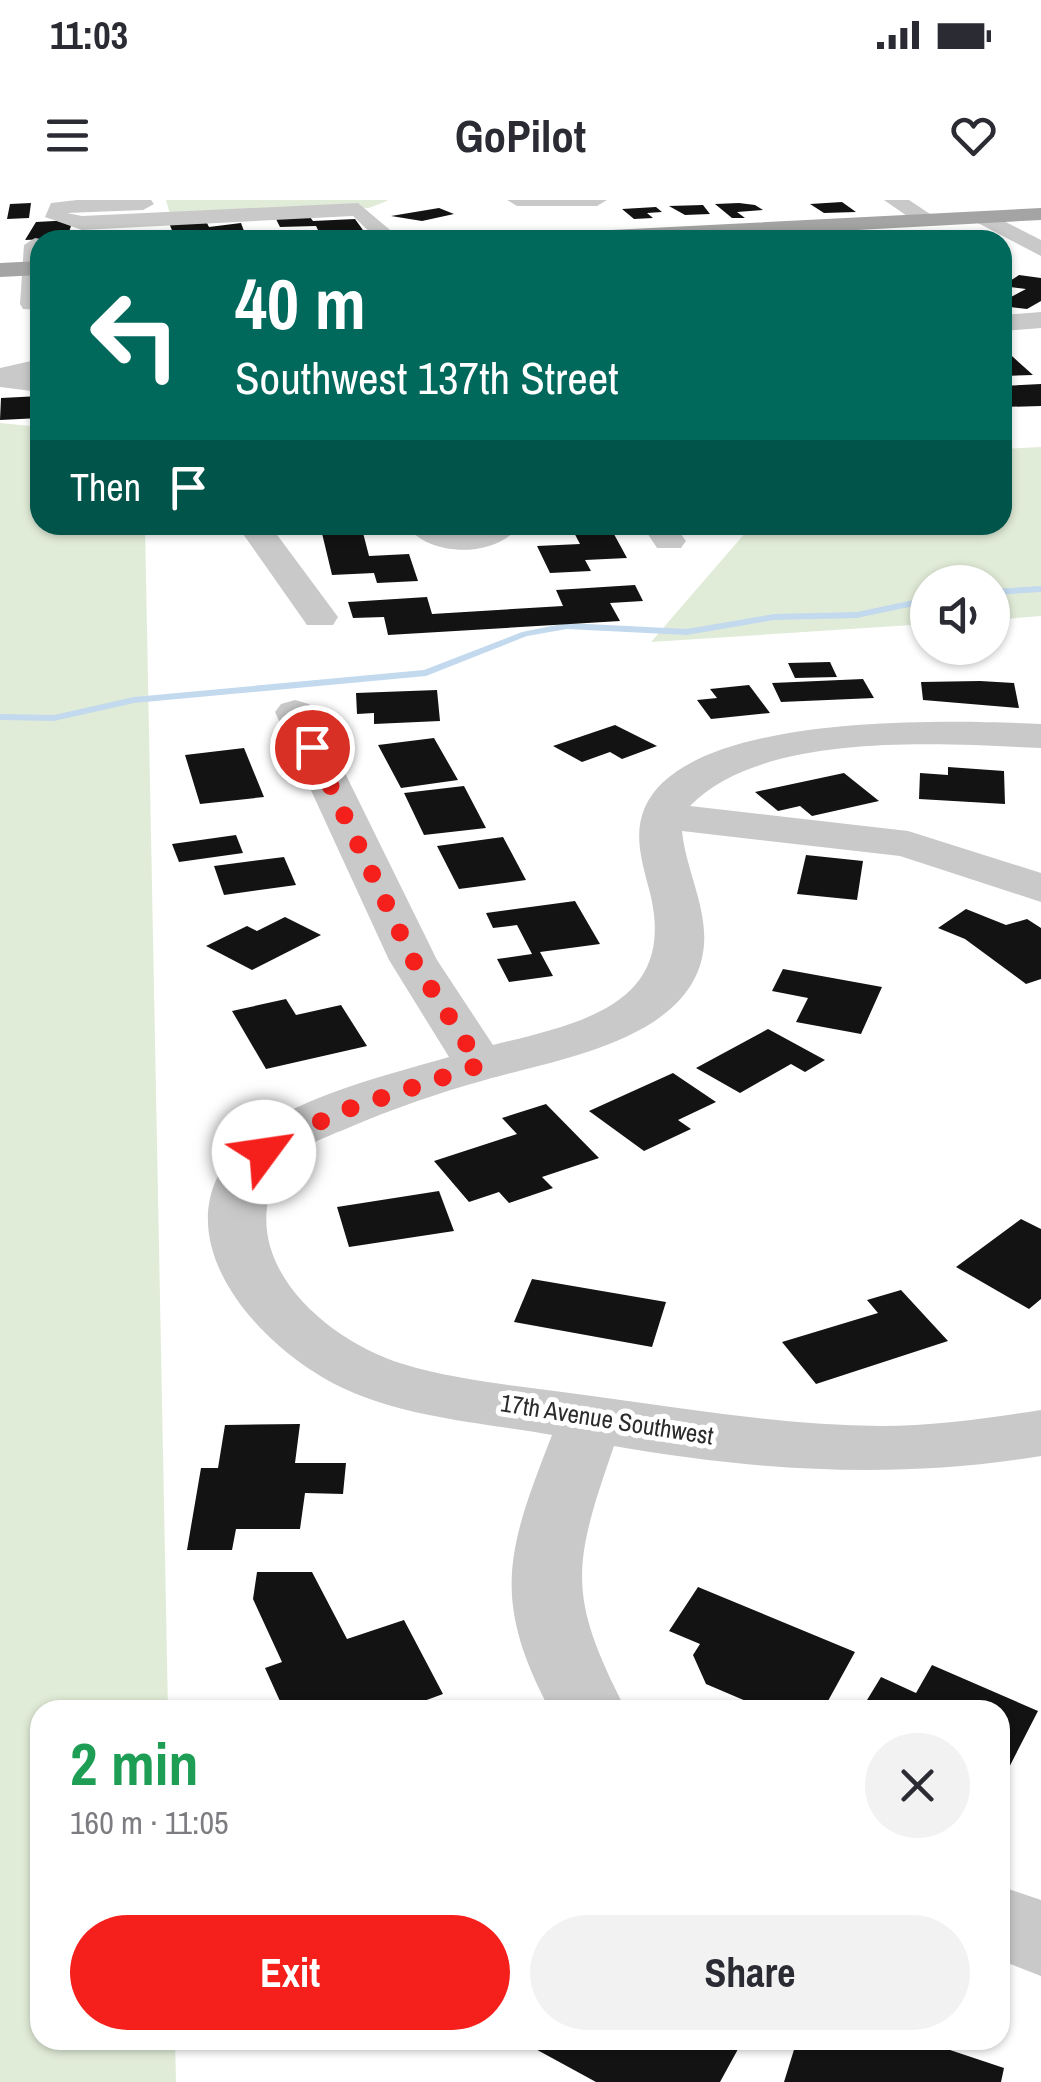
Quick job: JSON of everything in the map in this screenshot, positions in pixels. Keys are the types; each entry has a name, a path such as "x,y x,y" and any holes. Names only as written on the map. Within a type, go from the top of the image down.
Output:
{"main road":[{"path":"740,230 928,220 992,221 1041,214"},
{"path":"0,270 30,262"}],"street":[{"path":"517,200 542,203"},
{"path":"496,209 598,200"},
{"path":"894,200 928,220"},
{"path":"109,230 143,220 358,209 380,230"},
{"path":"254,214 263,230"},
{"path":"992,221 1041,224"},
{"path":"992,221 1008,230"},
{"path":"1012,232 1041,248"},
{"path":"1012,321 1041,320"},
{"path":"30,329 8,348 3,378 30,383"},
{"path":"8,348 30,361"},
{"path":"259,535 320,617"},
{"path":"438,535 482,535"},
{"path":"295,712 413,960 480,1065 578,1038 630,1015 660,988 676,960 682,932 680,909 664,862 660,830 663,816 666,806 684,786 714,766 751,753 843,739 1041,736"},
{"path":"663,816 843,832 908,844 1041,888"},
{"name":"17th Avenue Southwest","path":"480,1065 336,1113 264,1152 249,1175 239,1205 238,1242 270,1308 307,1343 350,1368 394,1385 720,1436 864,1449 977,1448 1041,1433"},
{"path":"582,1700 561,1668 544,1604 545,1547 591,1418"},
{"path":"1010,1926 1041,1938"}],"green space":[{"path":"166,200 387,201 369,208 170,214"},
{"path":"0,423 30,426 30,535 145,535 168,1700 30,1700 30,2050 175,2050 176,2082 0,2082"},
{"path":"1041,447 1041,616 1010,619 1010,565 910,565 910,625 651,642 743,535 1012,535 1012,449"}],"building":[{"path":"842,202 856,212 824,213 810,204"},
{"path":"31,203 29,218 7,219 10,204"},
{"path":"739,203 763,210 737,212 745,218 732,218 715,204"},
{"path":"703,205 710,214 685,215 669,206"},
{"path":"656,207 662,212 647,213 653,218 634,219 622,209"},
{"path":"439,208 454,214 422,221 391,216"},
{"path":"276,219 355,219 363,230 280,227"},
{"path":"73,220 70,230 31,230 36,222"},
{"path":"206,221 209,227 241,223 244,230 172,230 169,223"},
{"path":"1019,275 1041,278 1041,301 1027,309 1012,307 1012,296 1026,289 1012,287 1012,280"},
{"path":"1012,356 1033,375 1012,376"},
{"path":"1041,384 1041,406 1012,407 1012,385"},
{"path":"30,397 30,418 0,420 1,398"},
{"path":"322,535 364,535 369,556 409,554 418,581 377,583 374,573 332,575"},
{"path":"575,535 614,535 627,558 585,560 591,571 550,573 537,546 580,544"},
{"path":"635,585 643,601 610,603 620,621 388,635 384,617 353,618 348,602 427,597 432,614 563,606 556,590"},
{"path":"830,662 837,677 795,678 788,663"},
{"path":"863,679 874,698 781,702 772,683"},
{"path":"921,682 1014,683 1019,708 923,700"},
{"path":"749,685 770,713 711,719 697,700 717,698 710,689"},
{"path":"437,690 440,721 374,724 374,713 357,714 356,693"},
{"path":"615,725 657,746 622,759 610,752 582,762 553,746"},
{"path":"434,738 458,780 401,788 378,745"},
{"path":"244,748 264,797 200,804 185,755"},
{"path":"948,767 1004,771 1005,804 919,799 920,773 948,775"},
{"path":"844,773 879,801 812,816 800,806 778,811 755,792"},
{"path":"464,786 486,828 424,835 404,793"},
{"path":"236,835 243,853 179,862 172,844"},
{"path":"503,837 526,880 459,889 437,846"},
{"path":"806,855 863,861 857,900 797,894"},
{"path":"284,857 296,885 224,895 214,866"},
{"path":"575,901 600,944 540,952 553,976 509,982 497,959 532,954 517,925 493,928 486,913"},
{"path":"966,909 1006,925 1027,919 1041,928 1041,979 1026,984 965,939 938,928"},
{"path":"285,917 321,935 252,970 206,946 247,926 257,931"},
{"path":"783,969 882,987 861,1034 796,1022 808,998 772,991"},
{"path":"286,999 296,1015 341,1005 367,1046 266,1069 232,1011"},
{"path":"768,1029 825,1060 805,1072 791,1064 740,1093 696,1068"},
{"path":"673,1073 716,1102 678,1120 691,1129 644,1151 589,1111"},
{"path":"546,1104 599,1158 542,1177 553,1188 509,1203 499,1192 469,1202 434,1161 517,1134 502,1118"},
{"path":"439,1191 454,1231 349,1247 337,1207"},
{"path":"1021,1219 1041,1229 1041,1299 1029,1309 956,1267"},
{"path":"532,1279 666,1302 652,1347 514,1322"},
{"path":"901,1290 948,1341 816,1384 782,1342 878,1313 867,1300"},
{"path":"300,1424 295,1463 346,1463 343,1494 305,1493 300,1529 236,1529 232,1550 187,1550 201,1468 218,1468 225,1425"},
{"path":"257,1572 312,1572 347,1639 404,1620 443,1694 427,1700 279,1700 265,1668 282,1662 253,1599"},
{"path":"698,1587 855,1652 829,1700 744,1700 706,1684 693,1655 700,1644 669,1631"},
{"path":"932,1665 1038,1711 1010,1766 1010,1700 867,1700 881,1677 916,1693"},
{"path":"537,2050 738,2050 720,2082 596,2082"},
{"path":"794,2050 950,2050 1004,2068 1001,2082 784,2082"}],"waterway":[{"path":"1010,591 1041,589"},
{"path":"0,717 54,718 134,700 426,673 525,634 567,626 687,632 774,617 857,615 910,604"}],"route":[{"path":"264,1152 336,1113 480,1065 413,960 312,747"}]}
